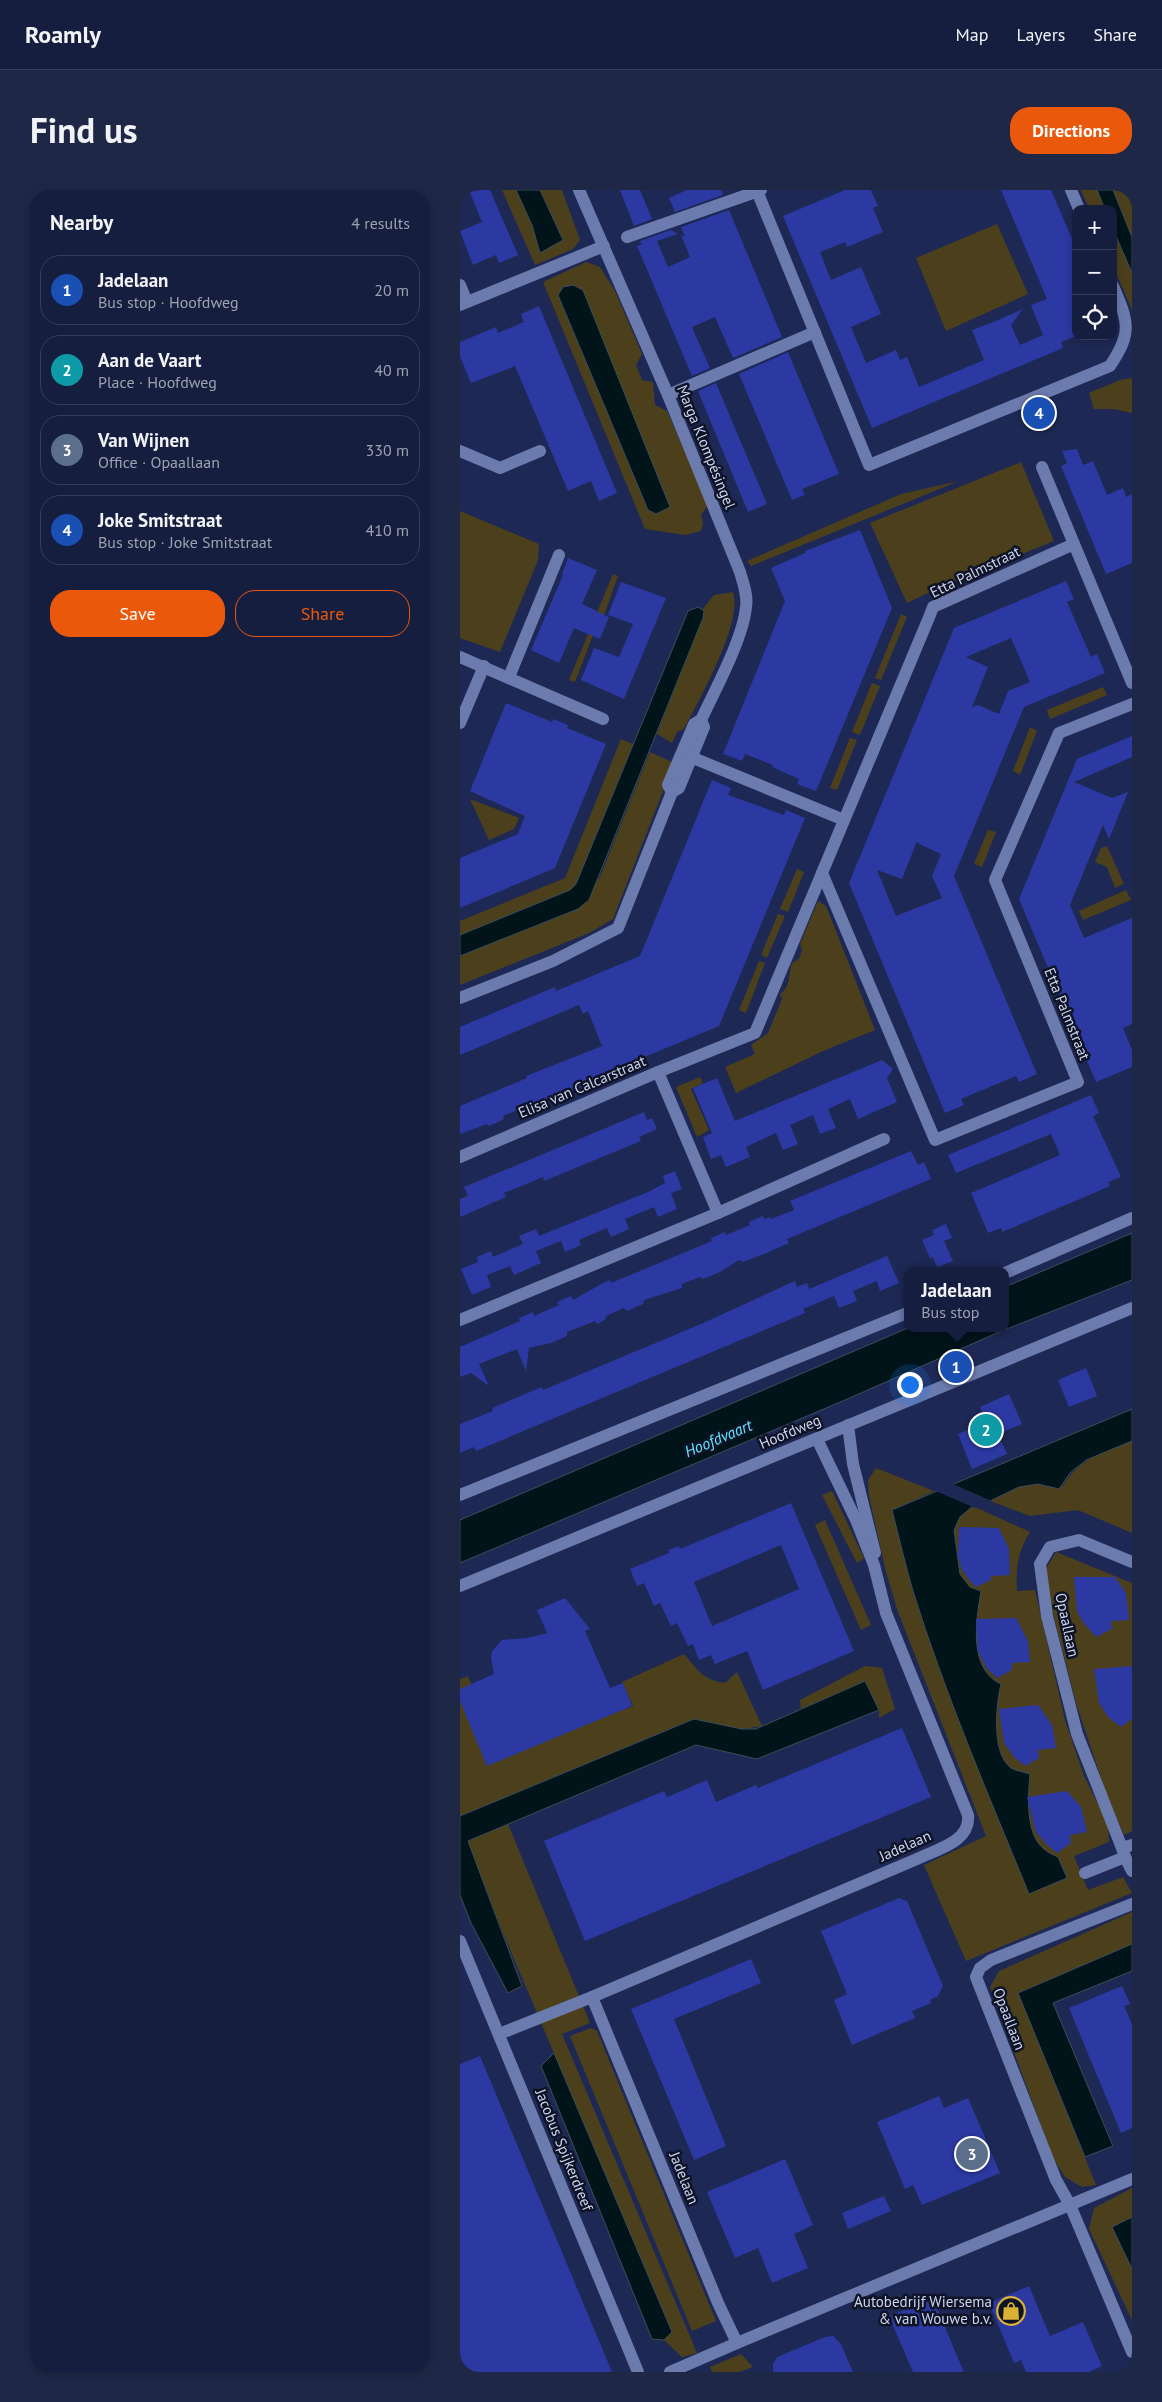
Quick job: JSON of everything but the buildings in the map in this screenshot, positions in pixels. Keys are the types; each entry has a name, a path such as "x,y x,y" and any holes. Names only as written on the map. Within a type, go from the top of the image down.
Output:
{"street":[{"name":"Marga Klompésingel","path":"460,998 553,961 618,928 672,792 668,785 687,755 694,724 701,720 735,646 746,607 746,591 740,572 668,395 579,190"},
{"path":"1071,190 1077,205"},
{"path":"627,238 759,191 869,465 1110,366 1125,349 1130,330 1116,295"},
{"path":"460,285 464,304 604,246"},
{"path":"668,395 815,332"},
{"path":"460,451 500,468 540,451"},
{"path":"1042,467 1132,683"},
{"name":"Etta Palmstraat","path":"658,1072 755,1033 933,607 1074,544"},
{"path":"509,677 559,555"},
{"path":"460,657 603,719"},
{"path":"460,722 484,666"},
{"name":"Etta Palmstraat","path":"822,873 935,1140 1078,1082 995,880 1058,733 1132,704"},
{"path":"687,755 844,820"},
{"name":"Elisa van Calcarstraat","path":"460,1158 658,1072 718,1213"},
{"path":"460,1320 718,1213 884,1139"},
{"path":"1009,1271 1132,1218"},
{"name":"Hoofdweg","path":"460,1586 1132,1308"},
{"path":"460,1495 904,1314"},
{"name":"Jadelaan","path":"848,1425 853,1464 874,1546 874,1565"},
{"name":"Jadelaan","path":"499,2034 592,1997 917,1859 964,1835 969,1822 968,1815 886,1613 874,1565 856,1520 817,1438"},
{"name":"Opaallaan","path":"1132,1562 1079,1540 1050,1547 1040,1564 1047,1616 1077,1734 1126,1850 1132,1871"},
{"path":"1085,1873 1126,1850"},
{"name":"Opaallaan","path":"1132,1904 991,1960 980,1968 976,1977 1056,2180 1070,2205 1132,2352"},
{"name":"Jacobus Spijkerdreef","path":"460,1941 638,2372"},
{"name":"Jadelaan","path":"592,1997 718,2303 737,2344"},
{"path":"670,2372 1132,2179"}],"shaded area":[{"path":"502,190 516,190 532,225 540,253 563,239 540,190 562,190 580,240 573,249 535,265"},
{"path":"1081,190 1097,190 1103,205 1087,205"},
{"path":"1113,190 1129,190 1132,198 1132,237"},
{"path":"997,224 1028,294 946,331 916,258"},
{"path":"1117,238 1132,273 1132,310 1117,275"},
{"path":"586,262 600,267 615,291 642,354 636,365 642,380 653,382 655,405 667,411 708,505 701,515 703,523 701,531 685,535 645,529 543,282","holes":["573,285 583,290 669,507 648,510 558,296 563,287"]},
{"path":"1132,378 1132,413 1113,409 1094,409 1089,393 1120,380"},
{"path":"1021,462 1054,541 936,589 907,603 870,523"},
{"path":"959,481 751,566 747,561 901,494"},
{"path":"460,511 539,544 538,560 500,652 460,638"},
{"path":"613,574 618,576 604,615 601,614 575,682 569,680"},
{"path":"733,592 732,622 718,661 684,729 677,732 672,743 657,734 703,618 704,611 702,610 714,595"},
{"path":"901,614 907,617 881,680 875,678"},
{"path":"872,683 880,686 860,735 852,732"},
{"path":"1103,687 1107,695 1050,719 1047,710"},
{"path":"1030,727 1037,731 1020,775 1013,771"},
{"path":"850,738 857,740 837,790 830,788"},
{"path":"621,739 633,744 576,884 570,890 460,935 460,921 565,878"},
{"path":"650,752 674,763 613,919 589,933 460,985 460,956 578,909 600,877"},
{"path":"470,799 519,818 514,829 489,840"},
{"path":"988,830 996,832 982,867 974,864"},
{"path":"1107,846 1124,884 1115,888 1107,867 1095,862 1101,848"},
{"path":"797,869 804,872 788,912 780,909"},
{"path":"1126,890 1131,900 1083,920 1079,911"},
{"path":"818,901 826,906 875,1030 823,1051 736,1093 725,1067 755,1054 751,1045 768,1033 782,999 780,994 788,984 792,963 799,959 802,950 800,944"},
{"path":"778,914 785,916 767,958 761,955"},
{"path":"759,961 765,963 746,1013 739,1010"},
{"path":"700,1077 703,1083 691,1089 709,1130 697,1137 676,1087"},
{"path":"1132,1441 1132,1533 1078,1510 1030,1516 990,1501 1019,1487 1038,1484 1047,1487 1063,1486 1076,1469 1093,1457"},
{"path":"876,1468 934,1491 892,1510 912,1590 934,1654 1029,1894 1067,1877 1058,1857 1044,1849 1034,1834 1029,1814 1030,1774 1011,1768 1000,1752 997,1716 1001,1684 990,1677 983,1667 979,1656 976,1630 981,1592 970,1587 960,1574 954,1530 960,1517 973,1506 1030,1532 1018,1560 1017,1591 1035,1590 1065,1720 1084,1776 1108,1824 1109,1842 1074,1856 1088,1890 1123,1877 1132,1893 966,1961 924,1865 986,1836 898,1612 886,1572 869,1496 868,1480"},
{"path":"832,1491 864,1558 857,1563 822,1495"},
{"path":"825,1520 871,1625 861,1630 815,1525"},
{"path":"1056,1552 1132,1583 1132,1831 1124,1835 1106,1793 1076,1703 1047,1590 1045,1570"},
{"path":"684,1654 706,1677 717,1682 725,1683 737,1672 762,1726 742,1729 693,1719 460,1816 460,1679 468,1676 480,1707 530,1747 633,1706 622,1682"},
{"path":"865,1666 882,1668 895,1709 879,1718 879,1710 865,1681 801,1709 800,1700"},
{"path":"508,1824 590,2023 562,2034 697,2353 682,2357 664,2340 672,2332 504,1935 467,1841"},
{"path":"1132,1912 1132,1944 1018,1993 1096,2185 1082,2187 1065,2177 1053,2158 990,1987 999,1971"},
{"path":"591,2028 597,2031 716,2321 692,2331 570,2036"},
{"path":"1132,2188 1132,2217 1112,2227 1132,2269 1132,2320 1089,2229 1094,2208"},
{"path":"741,2354 753,2367 739,2372 712,2372 710,2367"}],"water":[{"path":"516,190 540,190 563,240 540,253 532,225"},
{"path":"1097,190 1113,190 1132,237 1132,273 1117,238 1117,205 1103,205"},
{"path":"573,285 583,290 670,507 656,514 648,510 558,295 563,287"},
{"path":"698,607 704,611 703,618 589,900 578,909 460,956 460,935 570,890 576,884 688,611"},
{"path":"1132,1233 1132,1280 1009,1328 1009,1285"},
{"name":"Hoofdvaart","path":"904,1330 904,1332 999,1332 852,1397 460,1563 460,1520"},
{"path":"1132,1409 1132,1441 1086,1460 1070,1473 1059,1489 1038,1484 1019,1487 990,1501 973,1506 960,1517 954,1530 960,1574 970,1587 981,1591 976,1630 979,1656 983,1667 990,1677 1001,1684 997,1716 1000,1752 1011,1768 1030,1774 1029,1814 1034,1834 1044,1849 1058,1857 1067,1878 1029,1894 968,1744 925,1629 892,1510"},
{"path":"865,1681 879,1710 757,1759 696,1745 468,1841 522,1986 508,1993 471,1923 460,1895 460,1816 694,1719 742,1729 756,1729"},
{"path":"1132,1944 1132,1971 1053,2003 1113,2146 1085,2157 1018,1993"},
{"path":"554,2053 672,2332 664,2340 652,2339 541,2066"},
{"path":"1132,2217 1132,2269 1112,2227"}],"pier":[{"path":"948,1482 992,1501 975,1508 931,1489"}],"place":[{"name":"Joke Smitstraat","path":"1039,413"},
{"name":"Jadelaan","path":"956,1367"},
{"name":"Aan de Vaart","path":"986,1430"},
{"name":"Van Wijnen","path":"972,2154"},
{"name":"Autobedrijf Wiersema & van Wouwe b.v.","path":"1011,2311"}]}
